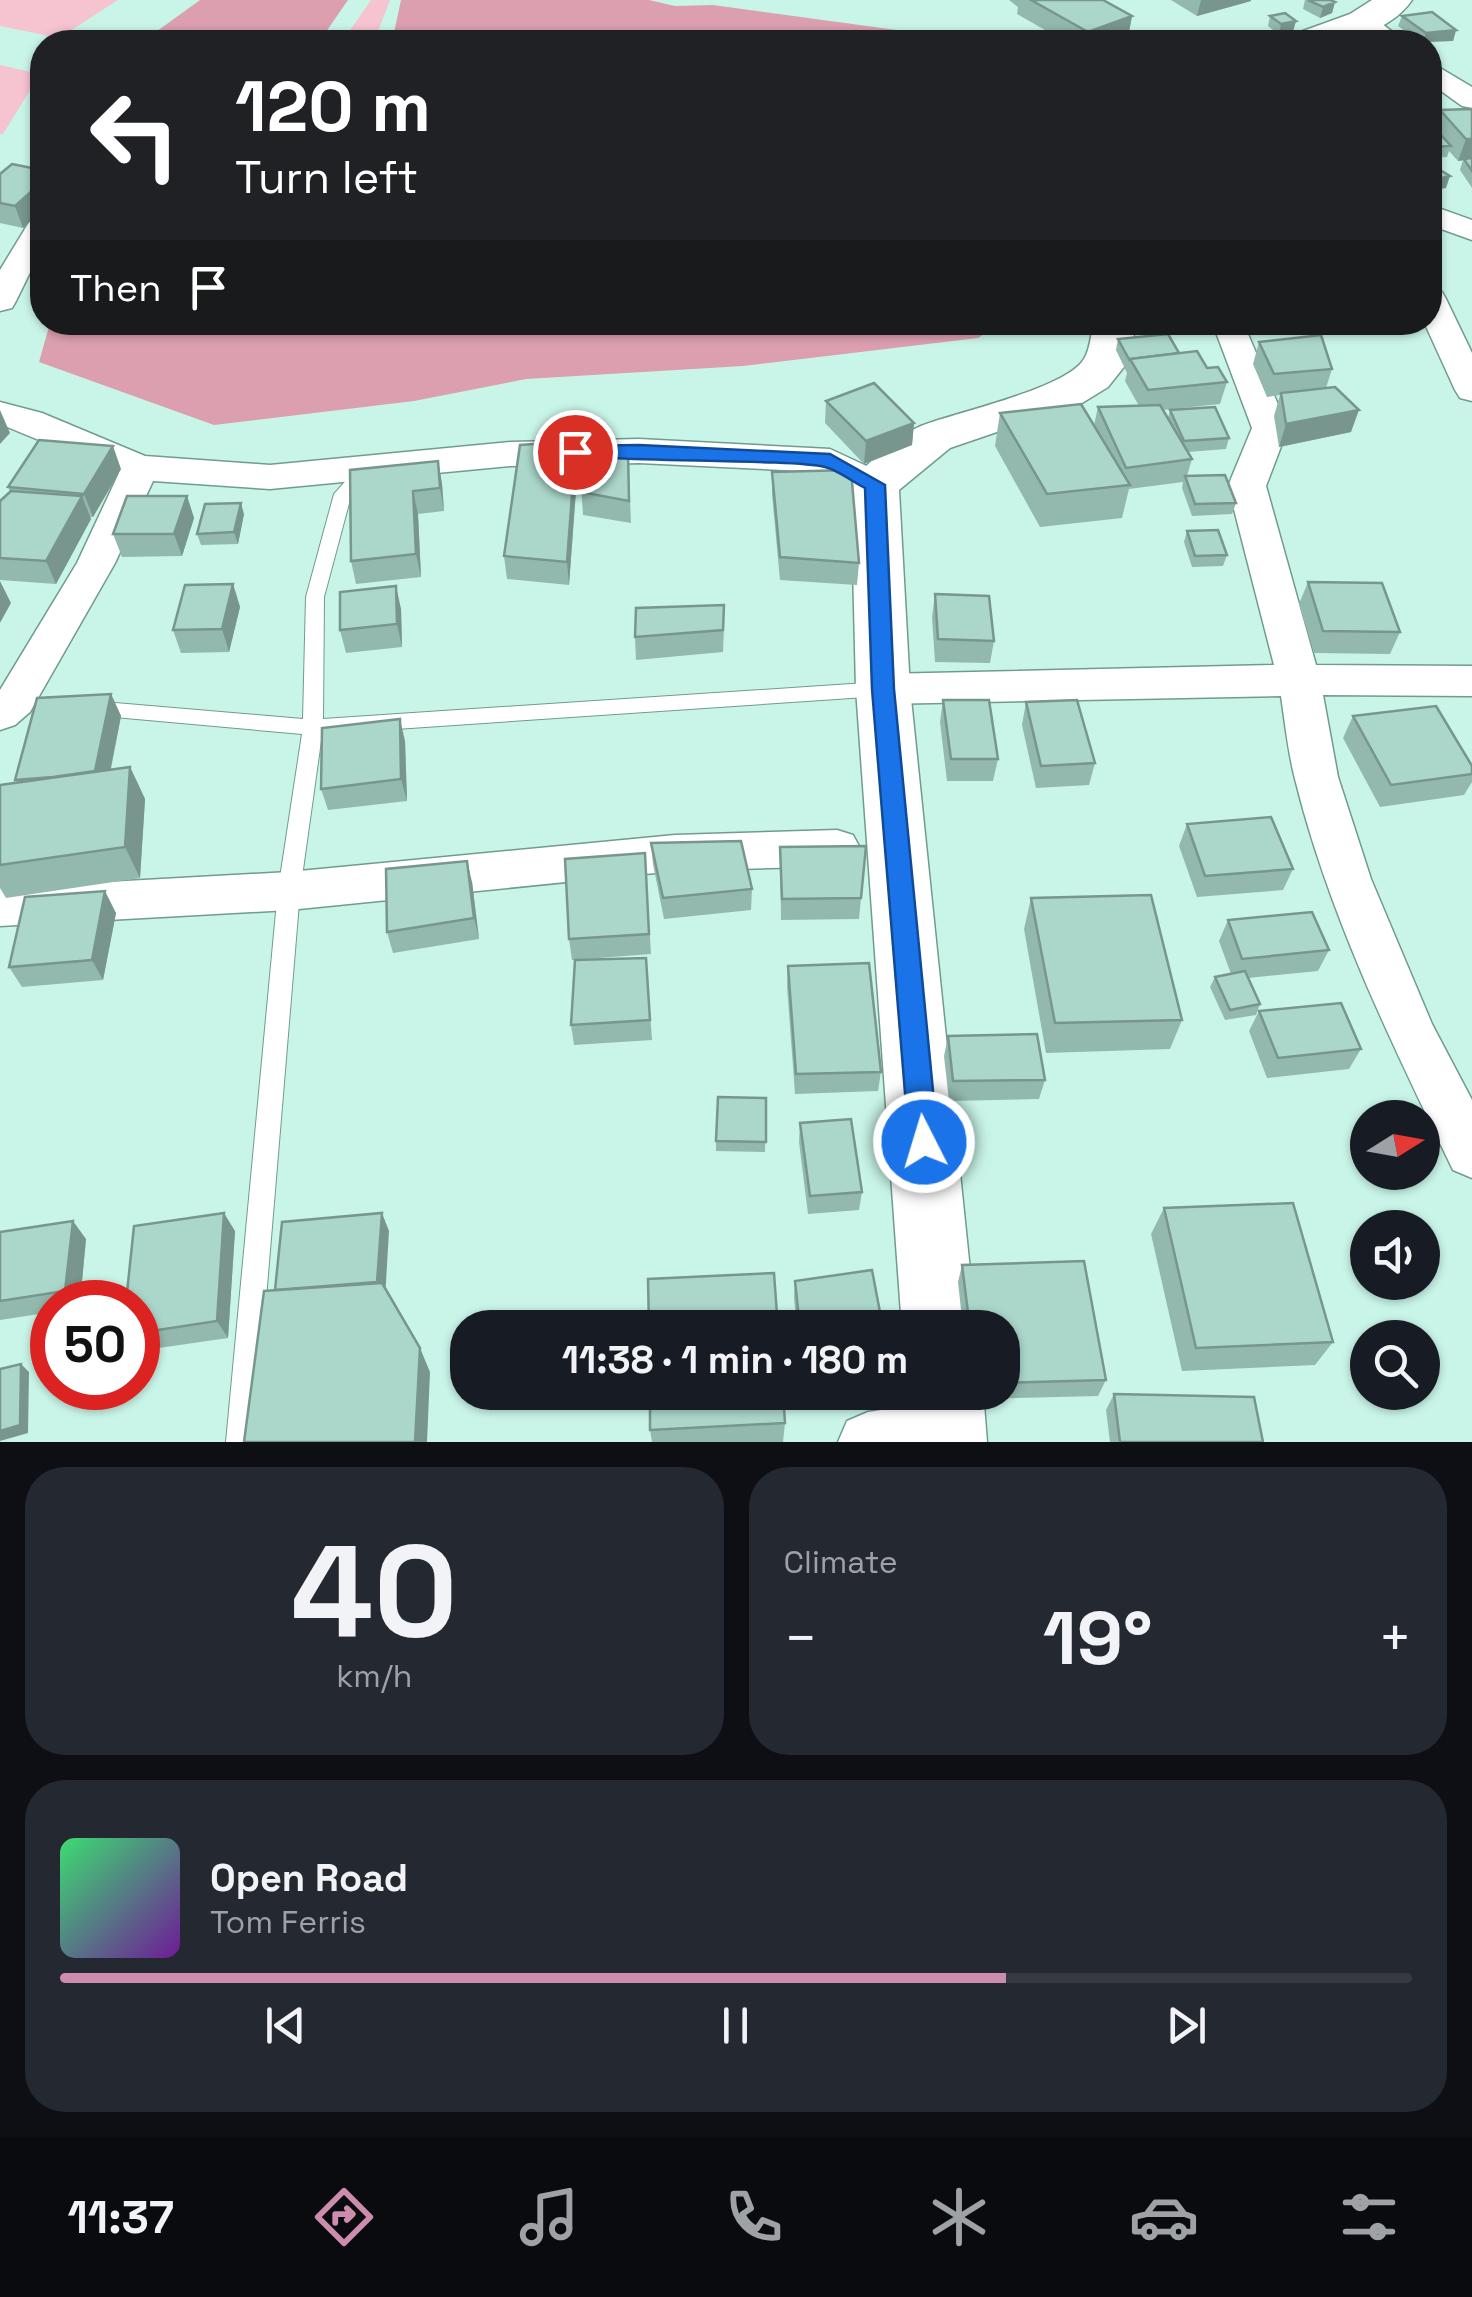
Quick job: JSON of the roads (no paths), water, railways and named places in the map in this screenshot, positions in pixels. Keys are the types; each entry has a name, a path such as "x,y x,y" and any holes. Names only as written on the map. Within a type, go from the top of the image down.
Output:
{"main road":[{"path":"1337,30 1362,21 1395,0"},
{"path":"937,1310 883,689 875,485 934,438 1066,393 1092,377 1105,364 1113,335"}],"street":[{"path":"1362,21 1375,30"},
{"path":"1442,79 1472,100"},
{"path":"1442,219 1472,231"},
{"path":"1,294 24,235"},
{"path":"1442,325 1472,390"},
{"path":"1233,335 1270,428 1247,486 1299,680 1316,777 1348,879 1411,1032 1472,1153"},
{"path":"0,413 29,420 140,468 270,478 512,454 639,451 830,461 875,485"},
{"path":"17,706 96,563 140,468"},
{"path":"883,689 1299,680 1472,682"},
{"path":"0,907 289,891 675,853 898,847"},
{"path":"868,1442 947,1421"}],"lane":[{"path":"240,1442 289,891 313,727 315,597 343,494 364,470"},
{"path":"75,706 313,727 883,689"}]}
